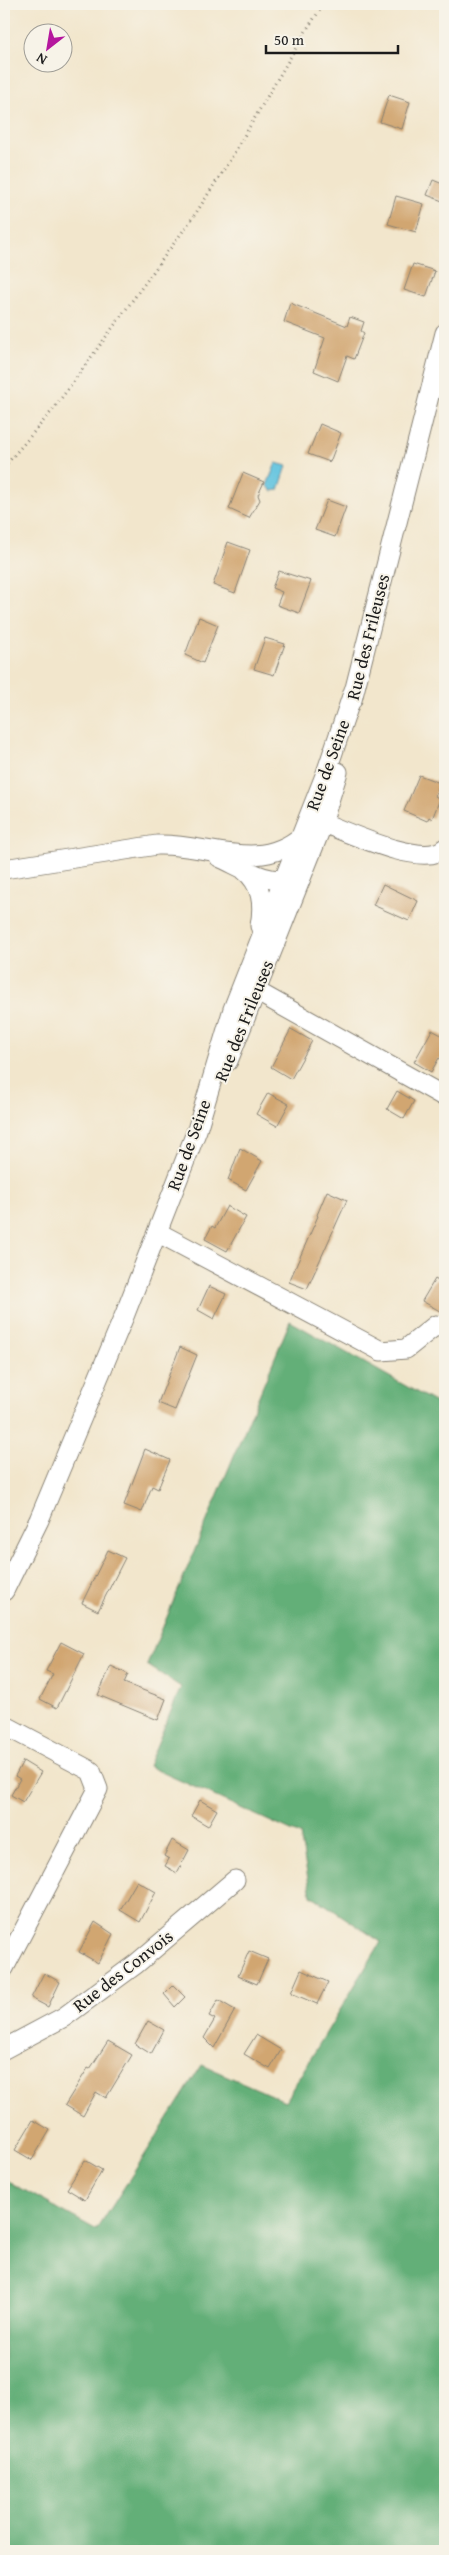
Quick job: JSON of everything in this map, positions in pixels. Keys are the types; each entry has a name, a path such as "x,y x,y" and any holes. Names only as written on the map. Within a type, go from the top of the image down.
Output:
{"street":[{"name":"Rue des Frileuses","path":"354,690 445,333"},
{"name":"Rue de Seine","path":"4,1591 39,1520 197,1130 224,1036 254,954 292,879 302,836 316,820 354,690"},
{"name":"Rue des Frileuses","path":"197,1130 256,991 292,879 316,820"},
{"path":"316,820 391,849 415,855 442,852 445,848"},
{"path":"4,869 157,845 173,845 204,851 256,855 280,852 302,836"},
{"path":"204,851 268,879 292,879"},
{"path":"256,855 275,862 292,879"},
{"path":"239,866 254,880 262,898 262,914 254,954"},
{"path":"256,991 445,1097"},
{"path":"157,1232 381,1351 406,1349 436,1325 445,1329"},
{"path":"4,1725 91,1771 98,1789 4,1968"},
{"name":"Rue des Convois","path":"4,2049 64,2017 136,1964 235,1880"}],"path":[{"path":"4,467 52,411 196,213 230,160 307,28 324,4"}],"green space":[{"path":"290,1321 445,1408 445,2551 4,2551 4,2179 97,2230 202,2065 285,2101 381,1942 311,1895 300,1835 148,1766 181,1687 147,1665"}],"water":[{"path":"276,463 287,466 279,490 272,491 267,485"}],"building":[{"path":"389,95 410,102 402,129 380,122"},
{"path":"433,180 445,185 445,202 427,195"},
{"path":"396,196 424,204 416,232 388,224"},
{"path":"413,264 435,271 426,297 404,290"},
{"path":"290,303 347,326 350,317 364,322 361,331 364,333 354,359 347,356 338,381 314,371 325,338 284,322"},
{"path":"320,424 341,433 330,462 308,454"},
{"path":"243,473 264,482 258,495 260,500 249,518 229,509"},
{"path":"327,500 346,507 335,537 315,530"},
{"path":"228,542 250,550 235,593 213,585"},
{"path":"279,571 311,581 299,613 277,605 282,592 272,588"},
{"path":"199,617 218,625 203,663 185,655"},
{"path":"265,638 285,644 274,675 254,669"},
{"path":"419,775 440,783 435,796 440,799 432,819 429,817 427,821 404,811"},
{"path":"383,884 418,901 409,921 373,905"},
{"path":"291,1029 312,1041 291,1079 271,1067"},
{"path":"432,1030 445,1037 445,1062 439,1058 431,1072 414,1062"},
{"path":"397,1091 414,1101 404,1119 387,1109"},
{"path":"268,1093 289,1104 277,1126 256,1114"},
{"path":"240,1148 262,1161 246,1190 228,1180"},
{"path":"327,1191 347,1200 307,1289 289,1282"},
{"path":"227,1206 246,1217 227,1251 205,1239 212,1226 215,1228"},
{"path":"435,1279 445,1285 445,1314 422,1301"},
{"path":"209,1286 226,1294 214,1319 198,1310"},
{"path":"180,1347 197,1355 175,1410 158,1403"},
{"path":"145,1449 170,1460 158,1489 152,1486 142,1512 124,1505"},
{"path":"108,1550 125,1558 98,1611 82,1603"},
{"path":"61,1642 84,1654 57,1708 40,1699 53,1674 46,1671"},
{"path":"111,1666 128,1674 124,1683 166,1699 158,1720 98,1695"},
{"path":"23,1761 41,1772 23,1802 11,1795 20,1779 15,1776"},
{"path":"200,1800 217,1810 208,1826 191,1816"},
{"path":"172,1840 189,1850 177,1873 165,1866 169,1859 164,1856"},
{"path":"137,1881 156,1892 140,1922 120,1910"},
{"path":"95,1922 113,1934 98,1963 79,1952"},
{"path":"249,1951 268,1959 257,1984 238,1976"},
{"path":"301,1970 328,1982 317,2004 291,1993"},
{"path":"44,1973 60,1982 48,2007 31,1998"},
{"path":"173,1985 185,1997 175,2007 164,1994"},
{"path":"218,2000 235,2010 214,2048 204,2038 215,2019 209,2016"},
{"path":"148,2021 164,2030 151,2054 135,2044"},
{"path":"256,2035 281,2050 270,2069 244,2054"},
{"path":"108,2041 132,2055 106,2098 96,2092 83,2116 65,2105 88,2068 90,2069"},
{"path":"33,2120 50,2130 32,2160 15,2150"},
{"path":"85,2160 102,2170 85,2200 67,2189"}]}
